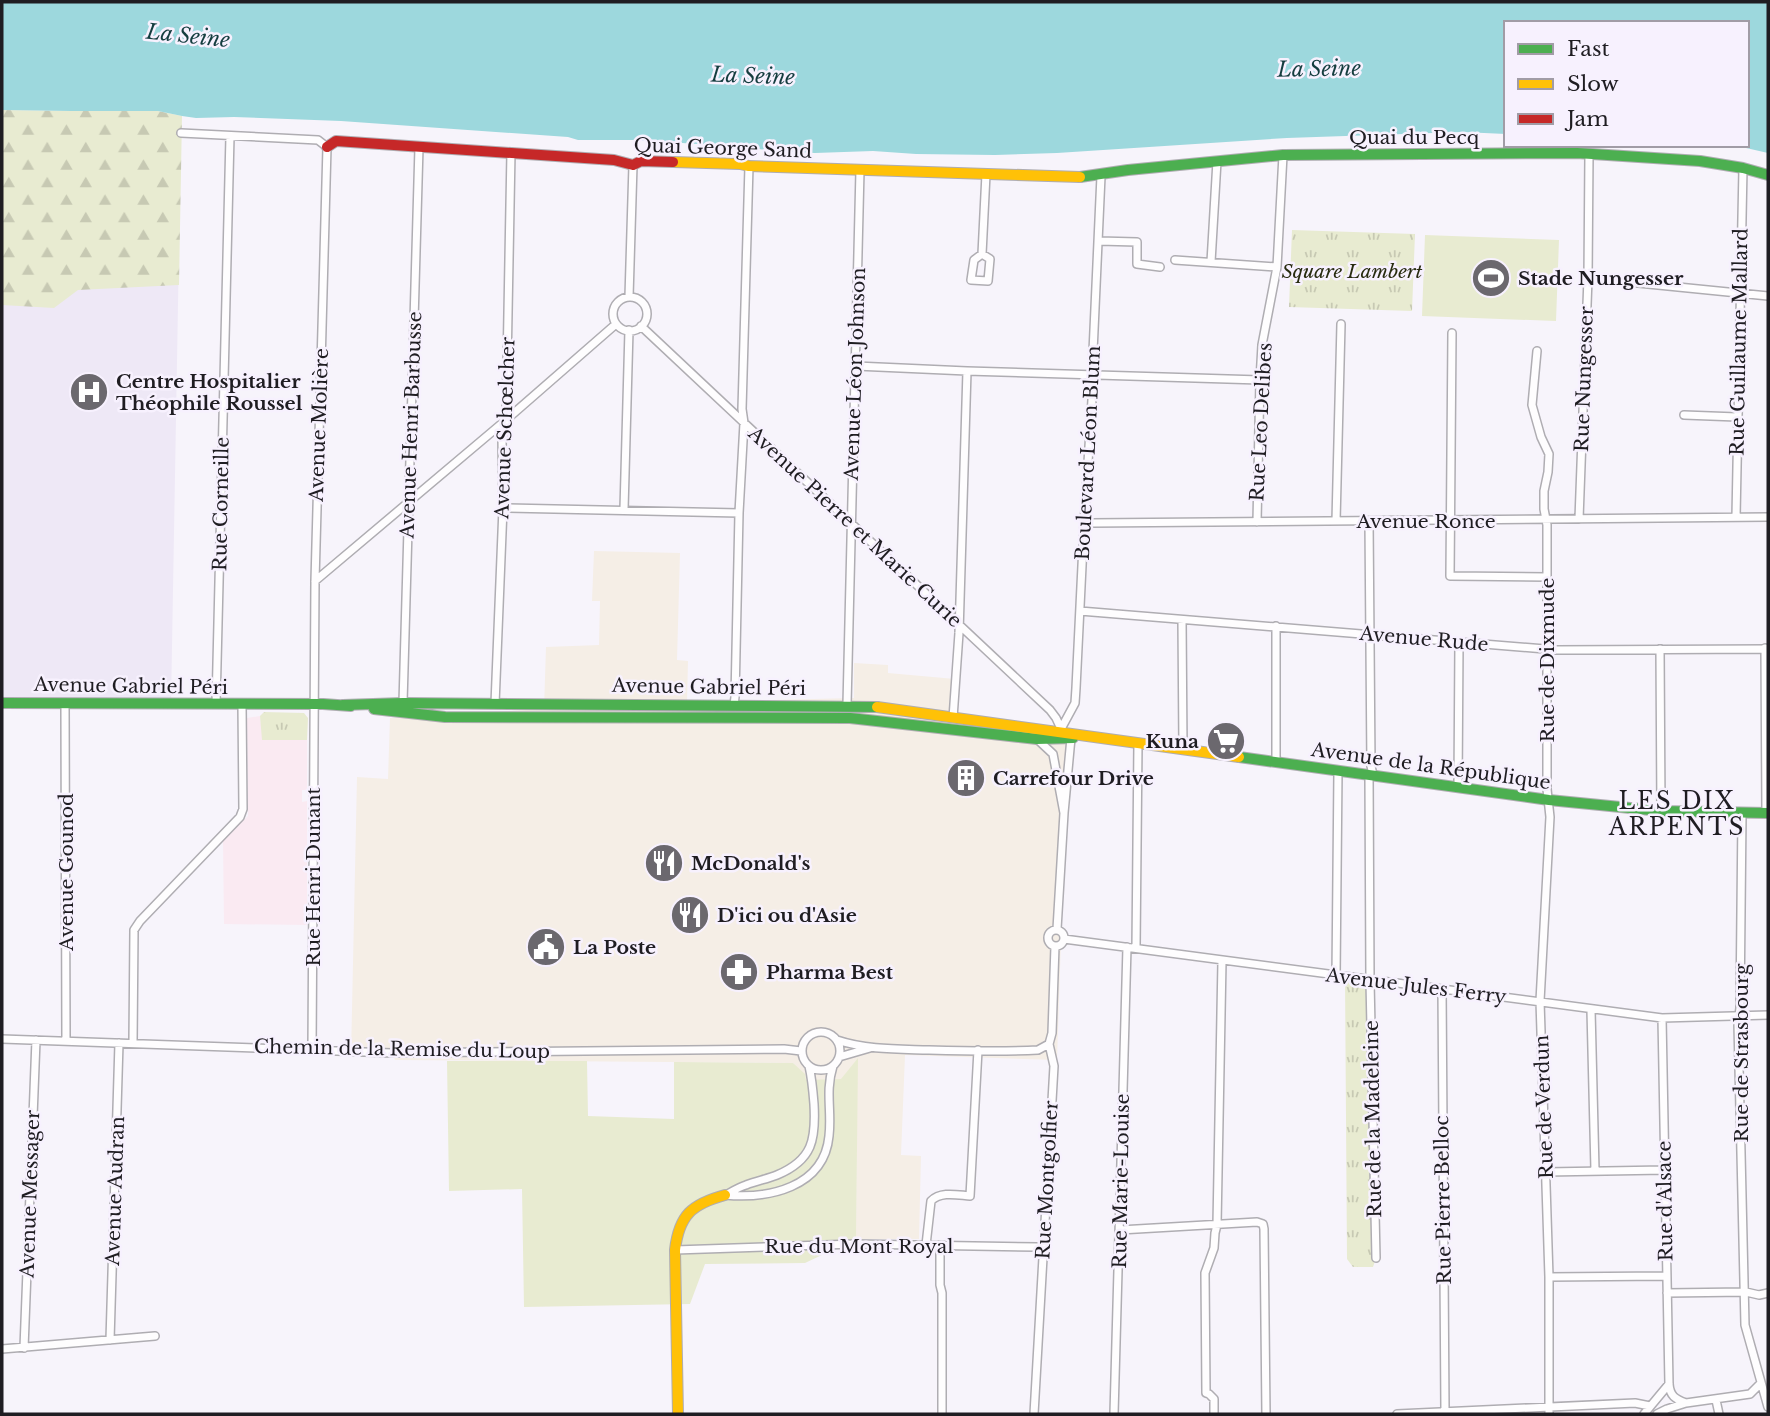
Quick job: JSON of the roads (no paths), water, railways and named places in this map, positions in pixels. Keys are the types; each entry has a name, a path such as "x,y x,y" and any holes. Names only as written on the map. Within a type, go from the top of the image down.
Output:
{"main road":[{"name":"Quai George Sand","path":"327,146 336,141 614,160 633,165 640,161 740,163 749,166 860,170 1101,176"},
{"name":"Quai du Pecq","path":"1101,176 1128,170 1283,155 1589,154 1700,161 1768,175"},
{"name":"Avenue Gabriel Péri","path":"2,703 847,705 874,706 1067,732"},
{"name":"Avenue Gabriel Péri","path":"343,705 445,717 850,719 1037,740 1067,732"},
{"name":"Avenue de la République","path":"1067,732 1549,800 1661,811 1767,813"},
{"path":"678,1414 675,1250 677,1231 685,1216 698,1203 725,1195"}],"street":[{"name":"Quai George Sand","path":"181,133 318,140 327,146"},
{"name":"Rue Corneille","path":"216,704 230,136"},
{"name":"Avenue Molière","path":"314,704 327,146"},
{"name":"Avenue Henri Barbusse","path":"403,703 419,147"},
{"name":"Avenue Schœlcher","path":"495,704 503,508 502,439 506,420 511,152"},
{"name":"Rue Nungesser","path":"1579,519 1588,278 1589,154"},
{"name":"Rue Leo Delibes","path":"1257,522 1262,345 1277,267 1283,155"},
{"path":"1212,262 1217,161"},
{"path":"629,297 633,165"},
{"path":"734,705 744,423 742,409 749,166"},
{"name":"Rue Guillaume Mallard","path":"1736,517 1742,168"},
{"name":"Avenue Léon Johnson","path":"847,705 860,170"},
{"path":"982,254 986,174"},
{"name":"Boulevard Léon Blum","path":"1067,732 1075,703 1093,384 1101,176"},
{"path":"1099,242 1137,243 1137,264 1160,267"},
{"path":"1175,260 1277,267"},
{"path":"1588,278 1768,296"},
{"path":"629,297 641,301 646,316 641,326 629,331 616,324 613,308 619,300 629,297"},
{"path":"315,581 616,324"},
{"path":"1336,521 1340,324"},
{"name":"Avenue Pierre et Marie Curie","path":"641,326 959,623 1050,710 1067,732"},
{"path":"624,509 629,331"},
{"path":"1452,333 1450,576 1547,576"},
{"name":"Rue de Dixmude","path":"1537,351 1532,405 1549,454 1544,491 1549,800"},
{"path":"856,366 1260,380"},
{"path":"953,718 959,623 967,371"},
{"path":"1684,415 1737,417"},
{"path":"503,508 739,513"},
{"name":"Avenue Ronce","path":"1084,525 1768,517"},
{"name":"Rue de la Madeleine","path":"1369,521 1370,981 1376,1258"},
{"name":"Avenue Rude","path":"1080,611 1547,649 1767,649"},
{"path":"1182,620 1183,749"},
{"path":"1276,626 1276,762"},
{"path":"1458,643 1458,787"},
{"path":"1660,649 1661,811"},
{"path":"1767,649 1767,813"},
{"name":"Avenue Gounod","path":"65,703 66,1041"},
{"path":"1050,710 1067,708 1075,703"},
{"name":"Rue Henri Dunant","path":"312,1049 314,704"},
{"path":"133,1043 134,930 240,817 243,809 242,705"},
{"name":"Rue Montgolfier","path":"1034,1414 1054,1066 1049,1044 1052,1033 1055,946 1050,944 1047,937 1049,932 1057,929 1065,813 1067,732"},
{"name":"Rue Montgolfier","path":"1037,740 1053,754 1065,813"},
{"name":"Rue Marie-Louise","path":"1114,1414 1138,743"},
{"path":"1336,976 1338,771"},
{"name":"Rue de Verdun","path":"1548,1410 1549,1277 1540,1001 1549,800"},
{"name":"Rue de Strasbourg","path":"1742,814 1739,1016 1745,1325 1765,1382 1768,1407"},
{"path":"1055,946 1060,945 1064,939 1062,932 1057,929"},
{"name":"Avenue Jules Ferry","path":"1064,939 1662,1018 1768,1016"},
{"path":"1214,1414 1214,1399 1206,1393 1205,1273 1214,1248 1217,1225 1222,961"},
{"name":"Rue Pierre Belloc","path":"1441,989 1445,1412"},
{"path":"1591,1010 1595,1170"},
{"name":"Rue d'Alsace","path":"1662,1018 1669,1384"},
{"path":"725,1195 743,1185 786,1171 808,1150 816,1128 813,1080 809,1066 802,1057 802,1046 807,1037 816,1032 826,1032 851,1045 871,1048 1038,1050 1049,1044"},
{"name":"Chemin de la Remise du Loup","path":"2,1039 392,1053 802,1051"},
{"name":"Avenue Messager","path":"24,1348 36,1040"},
{"path":"725,1195 744,1197 776,1192 794,1186 814,1171 829,1140 828,1080 839,1057 837,1040"},
{"name":"Avenue Audran","path":"110,1340 119,1042"},
{"path":"839,1057 871,1048"},
{"path":"926,1245 931,1201 934,1197 970,1196 978,1050"},
{"path":"809,1066 821,1070 833,1066"},
{"path":"1546,1172 1665,1170"},
{"path":"1120,1230 1258,1222 1263,1224 1266,1414"},
{"name":"Rue du Mont Royal","path":"675,1250 895,1243 1037,1247 1043,1250"},
{"path":"940,1246 942,1414"},
{"path":"1549,1277 1666,1276"},
{"path":"1667,1293 1768,1293"},
{"path":"2,1349 155,1336"},
{"path":"1657,1414 1686,1404 1750,1394 1765,1382"},
{"path":"1669,1384 1673,1397 1686,1404"},
{"path":"1644,1414 1669,1384"},
{"path":"1716,1400 1719,1414"},
{"path":"1397,1414 1548,1410 1635,1403 1650,1406"}],"water":[{"name":"La Seine","path":"2,2 1768,2 1768,153 1742,147 1749,147 1749,21 1504,21 1504,134 1462,132 1287,138 995,155 873,151 815,153 635,140 578,140 568,137 341,121 196,118 158,111 2,110"}],"place":[{"name":"Stade Nungesser","path":"1491,278"},
{"name":"Centre Hospitalier Théophile Roussel","path":"89,392"},
{"name":"Kuna","path":"1226,741"},
{"name":"Carrefour Drive","path":"966,778"},
{"name":"McDonald's","path":"664,863"},
{"name":"D'ici ou d'Asie","path":"690,915"},
{"name":"La Poste","path":"546,947"},
{"name":"Pharma Best","path":"739,972"}],"district":[{"name":"LES DIX ARPENTS","path":"1677,814"}],"park label":[{"name":"Square Lambert","path":"1352,271"}]}
